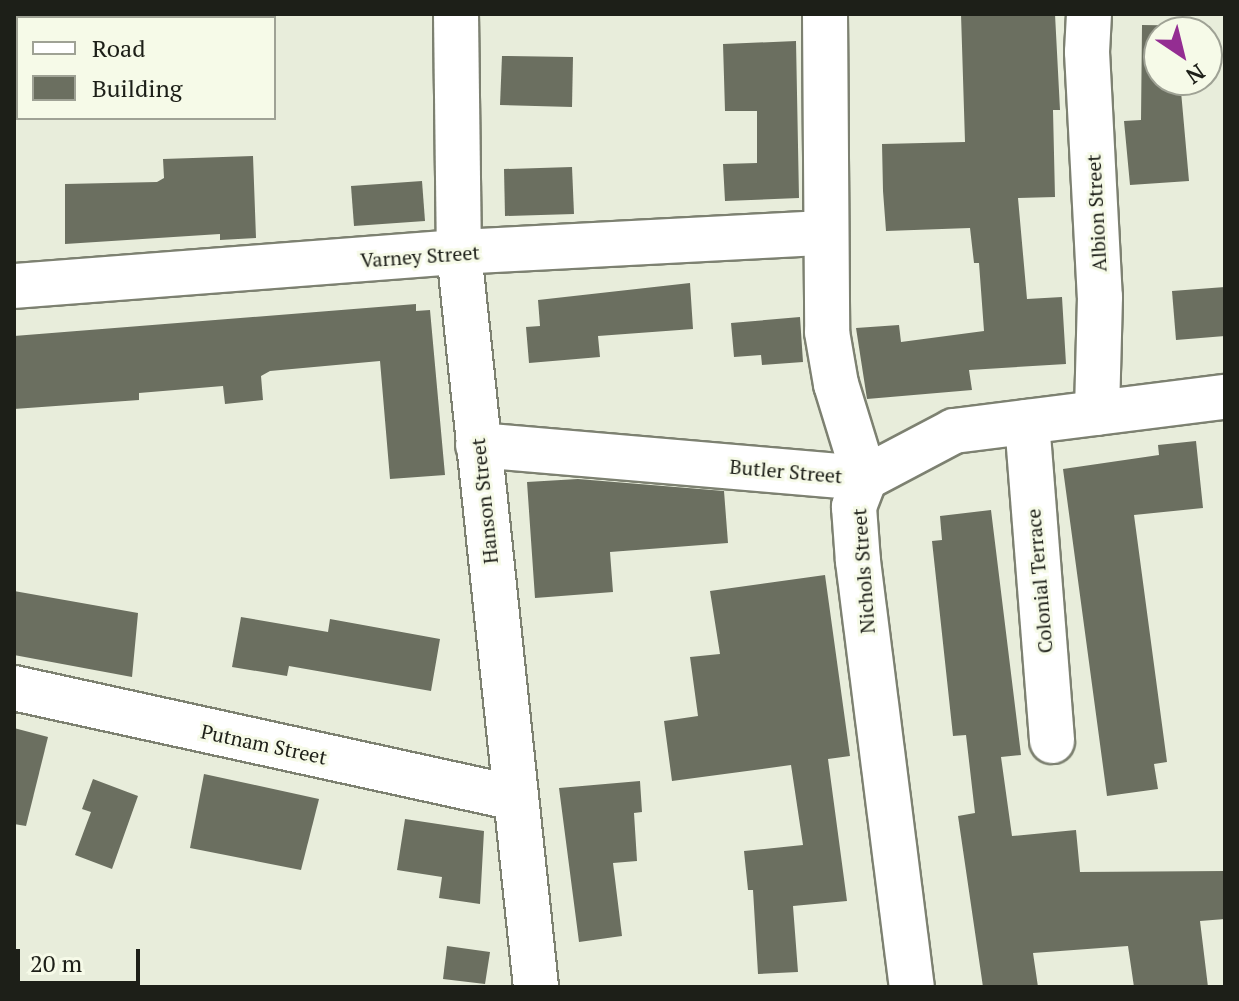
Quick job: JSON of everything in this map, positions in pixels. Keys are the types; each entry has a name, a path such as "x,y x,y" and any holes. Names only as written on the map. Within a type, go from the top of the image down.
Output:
{"street":[{"name":"Hanson Street","path":"456,14 459,252 536,987"},
{"path":"825,14 827,332 836,384 865,478"},
{"name":"Albion Street","path":"1089,14 1087,52 1100,297 1097,413"},
{"name":"Varney Street","path":"14,286 459,252 826,233"},
{"name":"Butler Street","path":"478,445 865,478 954,431 1225,397"},
{"name":"Colonial Terrace","path":"1027,422 1052,741"},
{"name":"Nichols Street","path":"865,478 854,507 858,561 912,987"},
{"name":"Putnam Street","path":"14,688 515,798"}],"building":[{"path":"961,14 1055,14 1060,110 1053,110 1055,197 1018,198 1027,299 1062,297 1066,364 969,370 972,390 867,399 856,328 899,325 901,342 984,331 979,263 974,263 970,228 886,231 883,191 882,144 965,142"},
{"path":"1143,25 1143,96 1181,96 1189,181 1130,185 1124,121 1141,120"},
{"path":"796,41 799,198 725,201 723,164 757,163 757,111 725,111 723,44"},
{"path":"502,56 573,57 572,107 500,105"},
{"path":"253,156 256,238 220,240 220,234 65,244 65,184 157,182 164,178 163,159"},
{"path":"572,167 574,214 505,216 504,169"},
{"path":"422,181 425,221 354,226 351,186"},
{"path":"690,283 693,329 598,336 600,357 529,363 526,327 540,326 538,300"},
{"path":"1225,287 1225,336 1176,340 1172,291"},
{"path":"416,304 416,311 430,310 445,475 390,479 380,361 270,371 261,376 263,400 225,404 223,386 139,393 139,400 14,409 14,336"},
{"path":"800,317 803,362 762,365 761,355 734,357 731,323"},
{"path":"1196,441 1203,508 1134,515 1167,762 1154,764 1158,789 1107,796 1063,469 1159,455 1158,445"},
{"path":"578,479 724,491 728,543 610,552 613,592 535,598 527,482"},
{"path":"991,510 1021,755 1001,757 1012,836 1076,830 1080,872 1225,871 1225,919 1200,921 1208,987 1134,987 1128,946 1033,953 1038,987 983,987 958,816 975,813 966,735 953,736 932,541 942,540 940,516"},
{"path":"825,575 850,756 828,759 847,901 793,906 798,972 758,974 753,890 748,890 744,851 803,845 791,765 672,781 664,721 698,716 690,657 720,654 710,591"},
{"path":"14,591 138,613 132,677 14,655"},
{"path":"241,617 328,632 330,619 440,639 431,691 289,666 287,676 232,667"},
{"path":"14,728 48,737 26,826 14,824"},
{"path":"204,774 319,799 301,870 190,848"},
{"path":"93,779 138,796 112,869 75,855 91,812 82,809"},
{"path":"640,781 642,812 634,813 637,861 613,863 622,936 579,942 559,788"},
{"path":"405,819 484,831 480,904 439,898 442,877 397,870"},
{"path":"447,946 490,952 485,984 443,979"}]}
